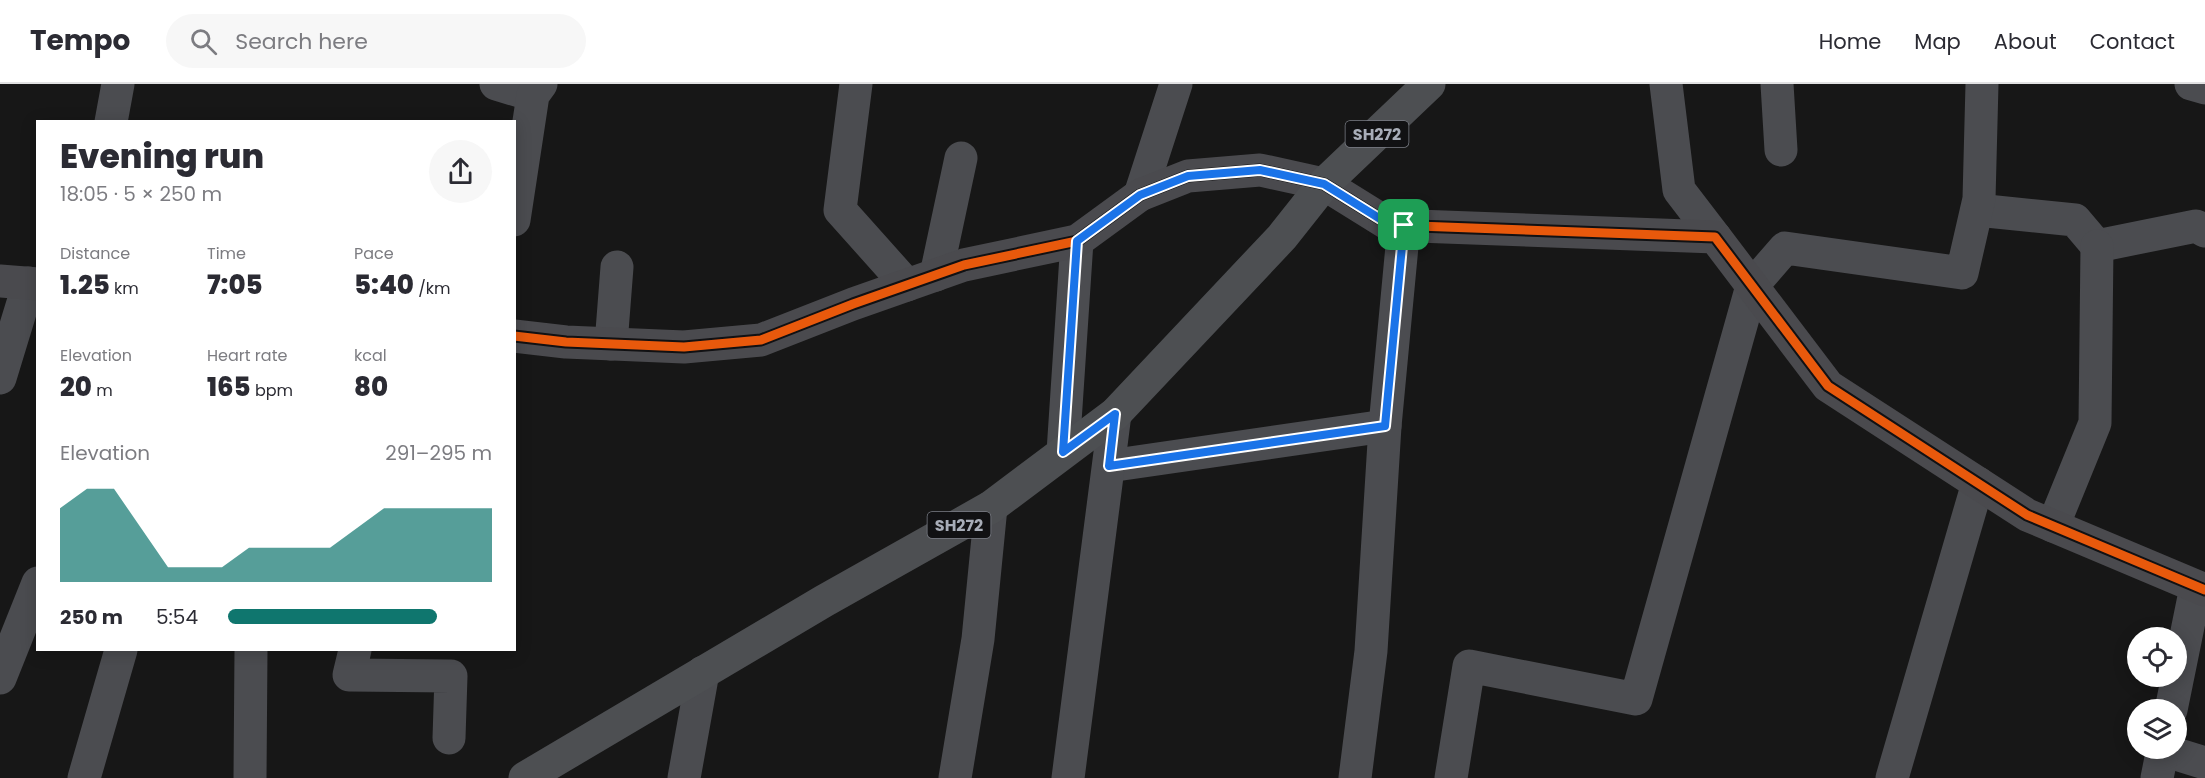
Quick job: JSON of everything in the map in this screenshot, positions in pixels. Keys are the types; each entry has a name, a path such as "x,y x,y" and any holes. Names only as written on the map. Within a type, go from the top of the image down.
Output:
{"main road":[{"name":"SH272","path":"525,778 824,601 991,507 1115,414 1282,237 1324,184 1429,84"}],"street":[{"path":"111,120 118,84"},
{"path":"496,84 537,89 516,209"},
{"path":"856,84 840,210 922,280"},
{"path":"1140,195 1176,84"},
{"path":"1666,84 1679,190 1828,386 2027,515 2201,589 2174,699"},
{"path":"1777,84 1780,150"},
{"path":"1451,778 1469,666 1636,699 1752,286 1785,248 1962,273 1979,199 1982,84"},
{"path":"2191,84 2205,88"},
{"path":"922,280 961,158"},
{"path":"516,336 566,342 684,347 761,340 964,265 1077,241 1140,195 1188,176 1260,170 1324,184 1390,225 1715,237"},
{"path":"1977,210 2075,220 2097,246 2095,423 2053,526"},
{"path":"1355,778 1371,651 1385,426 1404,225"},
{"path":"2097,246 2196,226 2205,231"},
{"path":"1063,452 1077,241"},
{"path":"611,344 617,267"},
{"path":"0,378 22,283"},
{"path":"1068,778 1115,414"},
{"path":"1109,466 1385,426"},
{"path":"1892,778 1978,483"},
{"path":"955,778 978,639 991,507"},
{"path":"0,678 36,588"},
{"path":"84,778 121,651"},
{"path":"250,778 251,651"},
{"path":"355,651 349,675 451,676 449,738"},
{"path":"684,778 703,672"},
{"path":"2161,759 2205,763"}],"cycle path":[{"path":"516,336 566,342 684,347 761,340 853,304 964,265 1077,241 1140,195 1188,176 1260,170 1324,184 1390,225 1715,237 1828,386 2027,515 2205,590"}],"route":[{"path":"1260,170 1324,184 1390,225 1404,225 1385,426 1109,466 1115,414 1063,452 1077,241 1140,195 1188,176 1260,170"}]}
